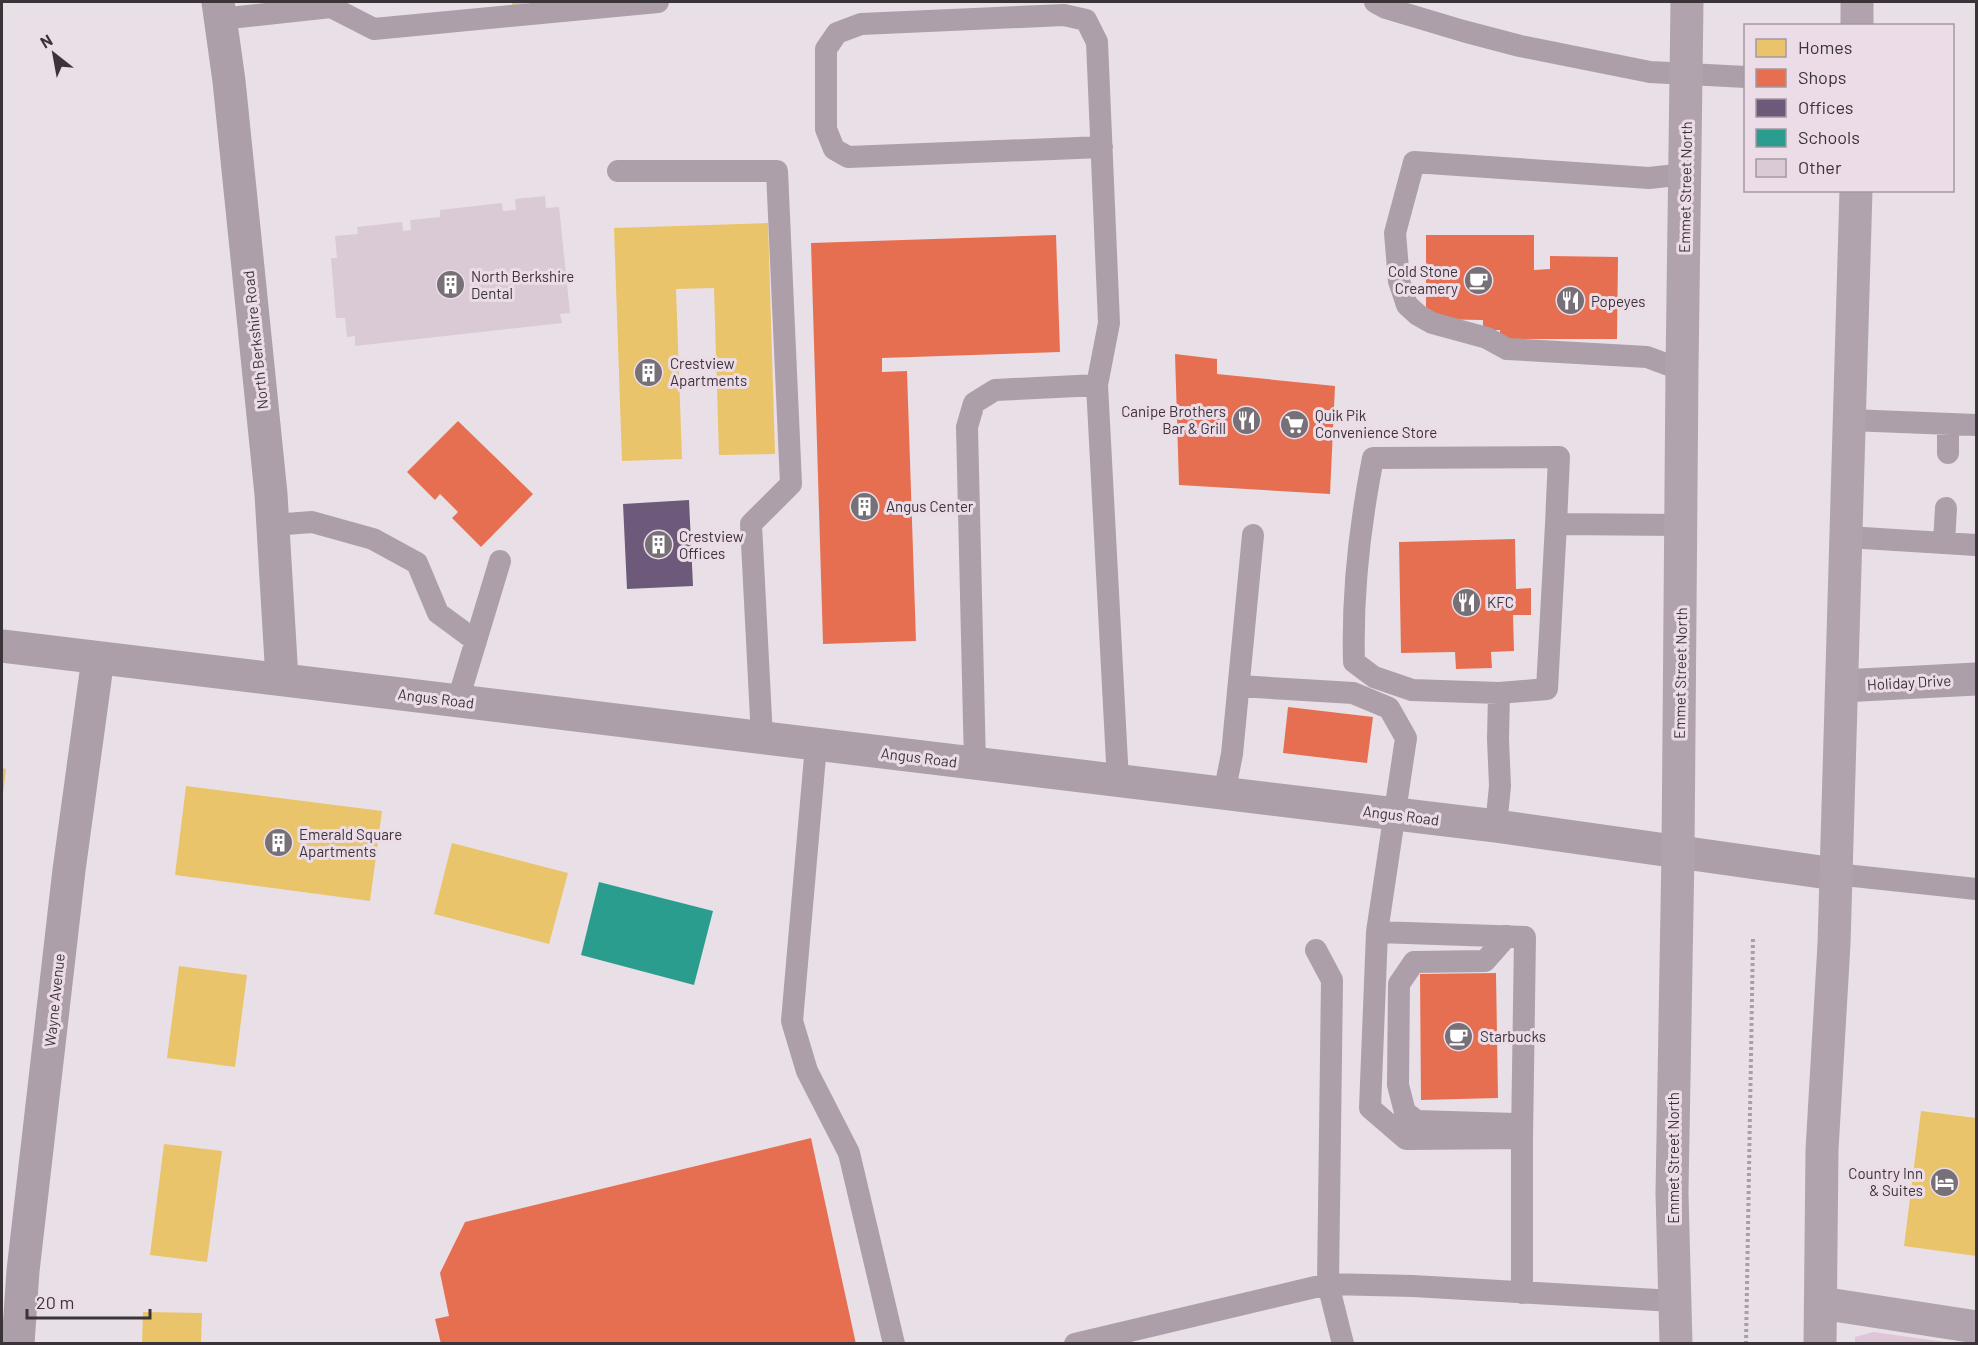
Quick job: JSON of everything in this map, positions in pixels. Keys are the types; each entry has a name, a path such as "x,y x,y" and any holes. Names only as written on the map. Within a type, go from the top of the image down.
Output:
{"highway":[{"name":"Emmet Street North","path":"1676,1344 1672,1193 1687,2"},
{"path":"1857,2 1857,24"},
{"path":"1820,1344 1822,1150 1834,944 1856,192"},
{"path":"1821,1303 1977,1327"}],"street":[{"name":"North Berkshire Road","path":"219,10 229,81 273,525 282,679"},
{"name":"Angus Road","path":"2,646 1496,826 1835,874"},
{"name":"Wayne Avenue","path":"18,1344 25,1259 69,870 98,657"},
{"name":"Holiday Drive","path":"1842,686 1977,679"}],"lane":[{"path":"219,10 331,7 374,29 658,2"},
{"path":"1375,2 1386,8 1520,46 1650,72 1744,76"},
{"path":"1102,147 848,157 834,149 826,129 826,49 837,33 861,24 1064,15 1086,20 1097,42 1102,147 1109,323 1097,385 1118,781"},
{"path":"1682,370 1647,357 1507,349 1487,338 1432,323 1407,305 1399,281 1395,232 1414,162 1648,178 1685,174"},
{"path":"618,171 777,171 791,484 751,524 762,738"},
{"path":"975,764 967,427 974,403 995,390 1097,385"},
{"path":"1850,420 1977,425"},
{"path":"1948,424 1948,453"},
{"path":"1559,457 1556,524 1547,690 1500,693 1412,690 1374,678 1354,662 1353,629 1363,510 1373,458 1559,457"},
{"path":"1944,543 1946,508"},
{"path":"273,525 312,522 373,539 417,563 438,613 476,641"},
{"path":"1556,524 1682,525"},
{"path":"1224,794 1232,753 1252,535"},
{"path":"1847,537 1977,545"},
{"path":"458,700 500,561"},
{"path":"1239,686 1353,693 1389,708 1406,738 1377,932 1370,1108 1406,1139 1522,1131"},
{"path":"1496,826 1500,786 1498,739 1500,693"},
{"path":"816,745 792,1021 807,1071 849,1153 894,1344"},
{"path":"1835,874 1977,890"},
{"path":"1377,932 1525,937 1522,1293"},
{"path":"1507,936 1485,961 1414,962 1399,984 1398,1085 1405,1112 1417,1121 1522,1131"},
{"path":"1316,950 1332,980 1328,1284 1343,1344"},
{"path":"1075,1344 1328,1284 1413,1286 1674,1301"}],"path":[{"path":"1746,1344 1753,939"}],"shaded area":[{"path":"1873,1332 1952,1343 1855,1343 1855,1337"}],"building: Homes":[{"path":"512,2 530,2 530,3 512,5"},
{"name":"Crestview Apartments","path":"768,223 775,454 719,455 714,288 676,289 682,459 622,461 614,228"},
{"path":"2,768 6,769 3,794 2,794"},
{"name":"Emerald Square Apartments","path":"186,786 382,811 370,901 175,875"},
{"path":"452,843 568,873 549,944 434,914"},
{"path":"179,966 247,975 235,1067 167,1058"},
{"name":"Country Inn & Suites","path":"1921,1111 1976,1118 1976,1256 1904,1246"},
{"path":"164,1144 222,1151 207,1262 150,1255"},
{"path":"143,1312 202,1313 201,1344 142,1344"}],"building: Shops":[{"name":"Angus Center","path":"1056,235 1060,352 882,358 882,372 907,371 916,641 823,644 811,243"},
{"path":"1426,235 1534,235 1534,270 1550,269 1550,256 1618,257 1617,339 1500,339 1500,330 1483,330 1483,320 1426,319"},
{"path":"1175,354 1217,359 1217,374 1335,386 1330,494 1179,485"},
{"path":"458,421 533,494 481,547 452,518 458,512 440,494 435,500 407,472"},
{"name":"KFC","path":"1515,539 1516,589 1531,588 1531,615 1513,615 1514,651 1491,652 1492,668 1456,669 1455,652 1401,653 1399,542"},
{"path":"1288,707 1373,717 1367,763 1283,753"},
{"name":"Starbucks","path":"1496,973 1498,1098 1421,1100 1420,974"},
{"path":"811,1138 856,1344 441,1344 435,1319 449,1316 440,1273 465,1222"}],"building: Offices":[{"name":"Crestview Offices","path":"689,500 693,586 627,589 623,504"}],"building: Schools":[{"path":"599,882 713,911 694,985 581,955"}],"building: Other":[{"name":"North Berkshire Dental","path":"545,196 546,208 559,207 570,313 560,314 562,323 355,346 355,336 347,337 345,318 336,318 331,258 337,258 335,236 358,234 357,227 402,222 403,231 411,230 410,220 440,217 440,210 502,203 503,211 516,210 515,199"}],"place":[{"name":"Cold Stone Creamery","path":"1479,280"},
{"name":"North Berkshire Dental","path":"450,285"},
{"name":"Popeyes","path":"1570,301"},
{"name":"Crestview Apartments","path":"649,372"},
{"name":"Canipe Brothers Bar & Grill","path":"1247,420"},
{"name":"Quik Pik Convenience Store","path":"1294,424"},
{"name":"Angus Center","path":"865,506"},
{"name":"Crestview Offices","path":"658,545"},
{"name":"KFC","path":"1466,602"},
{"name":"Emerald Square Apartments","path":"278,843"},
{"name":"Starbucks","path":"1459,1036"},
{"name":"Country Inn & Suites","path":"1944,1182"}]}
